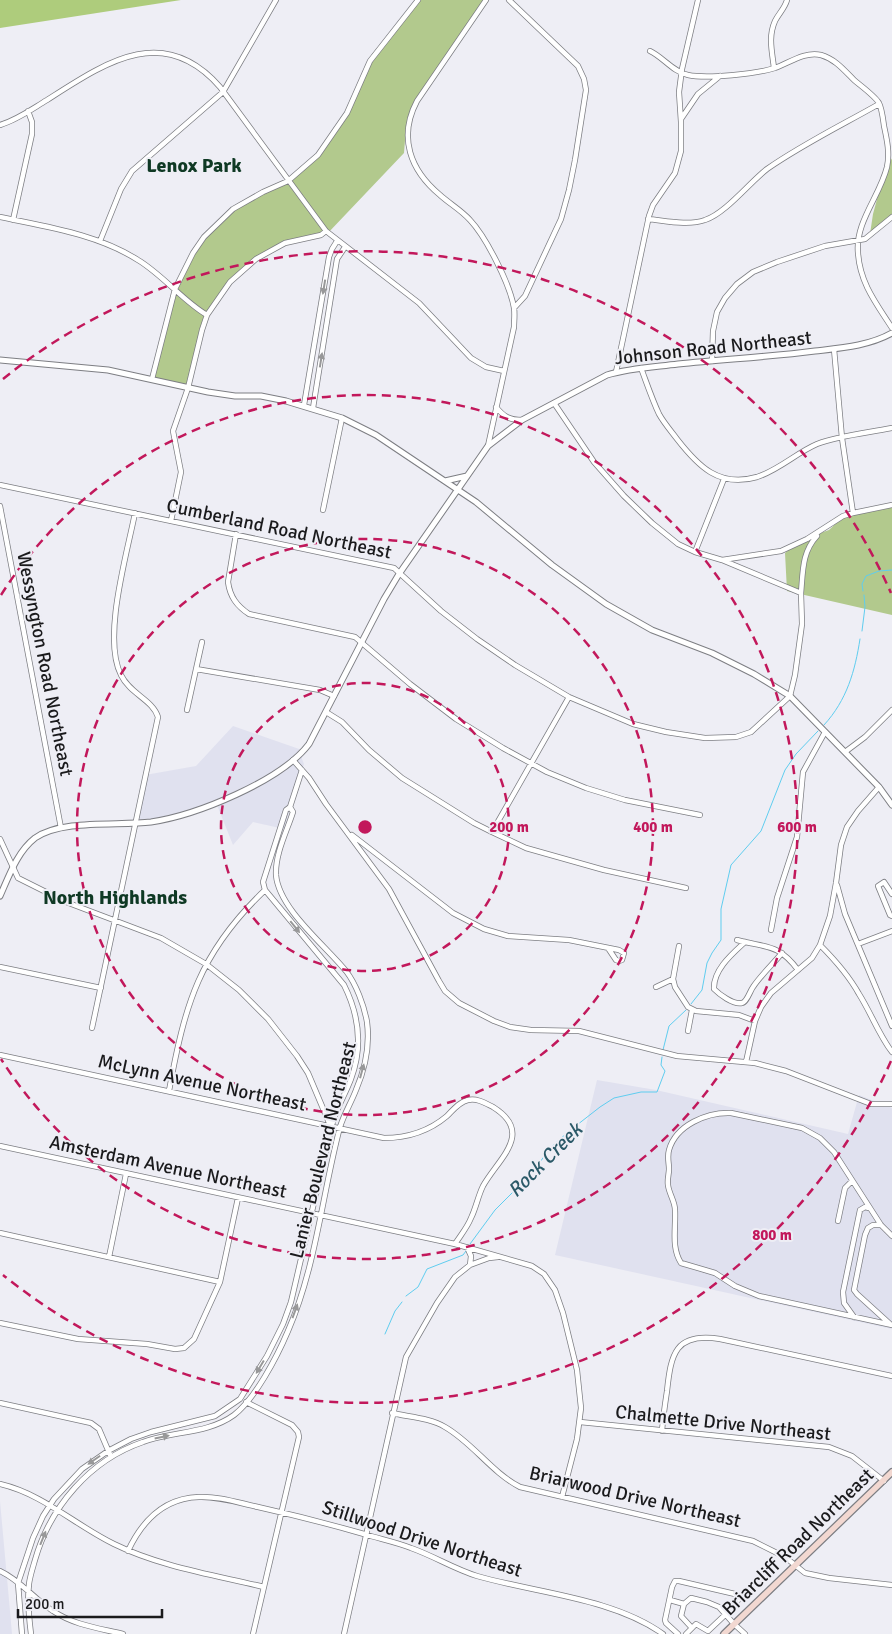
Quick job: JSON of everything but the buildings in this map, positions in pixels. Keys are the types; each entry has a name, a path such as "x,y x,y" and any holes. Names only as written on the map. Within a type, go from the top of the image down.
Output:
{"main road":[{"name":"Briarcliff Road Northeast","path":"724,1634 892,1472"}],"street":[{"path":"100,241 121,189 132,171 223,92 276,0"},
{"path":"152,379 175,289 193,253 218,222 248,200 288,181 309,164 326,145 347,113 370,60 418,0"},
{"path":"486,0 417,101 410,114 407,140 409,153 421,175 434,190 463,213 478,230 501,274 514,308 514,327 488,446"},
{"path":"509,0 578,66 584,79 586,90 570,190 561,219 525,296 514,308"},
{"path":"616,372 648,219 653,205 676,173 681,151 679,92 698,0"},
{"path":"774,68 770,42 771,33 775,20 787,0"},
{"path":"650,51 689,76 740,74 774,68 811,54 823,55 840,65 879,104 892,156"},
{"path":"0,125 11,121 93,72 121,58 142,53 166,54 189,62 208,74 223,92 326,231 419,303 471,358 486,367 504,371"},
{"path":"681,120 698,94 720,76"},
{"path":"648,219 691,222 708,219 726,206 766,170 797,150 879,104"},
{"path":"13,220 32,134 32,122 28,111"},
{"path":"889,149 887,167 858,239 860,267 866,288 892,328"},
{"path":"0,216 100,241 139,260 207,315"},
{"path":"712,360 713,331 717,312 725,298 737,284 754,272 778,262 825,246 865,239 892,217"},
{"path":"171,521 181,472 180,460 173,440 173,431 188,388 207,315 230,282 256,259 285,243 321,235 326,231"},
{"path":"304,405 329,257 332,248 338,241"},
{"path":"313,408 338,259 345,247"},
{"path":"317,327 326,329"},
{"name":"Johnson Road Northeast","path":"0,896 23,850 34,839 46,832 61,828 151,822 175,816 215,804 252,786 293,760 309,744 399,574 488,446 522,420 616,372 712,360 790,355 834,349 877,342 892,333"},
{"path":"834,349 842,438 853,513"},
{"path":"0,360 108,370 223,395 273,397 342,418 376,435 491,513 552,565 606,604 652,630 712,653 748,670 790,696 879,787 892,805"},
{"path":"642,368 660,417 691,456 716,476 724,479 743,479 757,476 780,466 801,452 819,444 892,428"},
{"path":"554,403 594,462 624,496 666,535 678,544 695,552 722,560 801,593"},
{"path":"496,407 507,418 522,420"},
{"path":"323,510 342,418"},
{"path":"445,481 468,476"},
{"path":"695,552 724,479"},
{"name":"Cumberland Road Northeast","path":"0,485 394,568 441,611 477,639 516,665 569,697 633,724 666,732 705,738 736,738 751,732 790,696"},
{"path":"722,560 781,551 821,532 843,516 892,505"},
{"name":"Wessyngton Road Northeast","path":"0,506 61,828"},
{"path":"92,1028 158,717 154,707 135,694 125,682 118,670 115,655 117,600 135,514"},
{"path":"790,696 802,624 801,593 806,549 821,532"},
{"path":"236,534 228,582 232,598 241,609 257,617 355,638 443,710 531,764 577,784 625,800 700,815"},
{"path":"187,710 202,642"},
{"path":"196,669 320,690 334,696"},
{"path":"492,832 569,697"},
{"path":"845,752 865,737 892,710"},
{"path":"326,712 342,722 369,750 402,778 449,808 492,832 526,848 604,870 686,888"},
{"path":"771,930 777,898 797,838 804,772 825,732"},
{"path":"293,760 389,889 442,986 459,1003 494,1021 518,1029 578,1031 677,1056 746,1062 786,1071 871,1104 892,1104"},
{"name":"Lanier Boulevard Northeast","path":"22,1634 22,1586 33,1538 43,1516 65,1486 82,1469 108,1451 131,1439 215,1416 240,1399 267,1356 294,1292 331,1125 352,1078 357,1060 358,1032 352,1002 344,985 265,890 264,882 269,865 286,810 290,807 302,770"},
{"path":"746,1062 755,1021 761,1007 772,993 812,958 820,945 830,916 841,845 847,827 879,787"},
{"name":"Lanier Boulevard Northeast","path":"31,1634 29,1584 41,1541 58,1510 77,1485 111,1457 144,1441 204,1428 226,1420 247,1403 288,1331 304,1287 340,1127 363,1071 366,1053 367,1020 355,986 343,968 283,898 279,890 276,874 293,812 290,807"},
{"path":"340,824 358,841 444,906 475,925 502,935 569,940 608,948"},
{"path":"0,839 18,878 89,912 161,938 206,964 239,990 283,1036 308,1073 331,1125"},
{"path":"269,865 277,867"},
{"path":"892,894 884,882 878,886 892,916"},
{"path":"836,883 845,914 892,1026"},
{"path":"169,1091 186,1014 194,989 206,964 232,924 265,890"},
{"path":"276,904 283,898"},
{"path":"858,944 892,931"},
{"path":"737,940 761,944 782,953 798,970"},
{"path":"745,942 726,961 717,974 714,983 714,989 718,993 733,1001 740,1003 745,1001 752,987 782,953"},
{"path":"820,945 841,967 859,993 892,1052"},
{"path":"679,946 673,979 675,987 688,1007 692,1010 711,1013 739,1015 755,1021"},
{"path":"0,967 101,988"},
{"path":"336,974 343,968"},
{"path":"656,987 673,979"},
{"path":"688,1031 692,1010"},
{"path":"358,1032 367,1031"},
{"name":"McLynn Avenue Northeast","path":"0,1055 331,1125 384,1138 405,1138 427,1130 464,1101 482,1101 504,1115 512,1128 510,1147 484,1184 470,1222 455,1244"},
{"path":"340,1104 347,1108"},
{"path":"891,1325 759,1296 735,1286 714,1273 681,1263 675,1250 675,1210 668,1182 668,1155 674,1140 692,1122 713,1114 731,1113 786,1123 802,1128 813,1133 834,1152 881,1225 892,1236"},
{"name":"Amsterdam Avenue Northeast","path":"0,1146 455,1244 526,1263 536,1268 548,1278 555,1290 563,1313 577,1370 580,1422 562,1497"},
{"path":"108,1257 126,1174"},
{"path":"838,1220 845,1188 852,1181"},
{"path":"855,1317 844,1303 843,1292 860,1210 861,1194"},
{"path":"0,1322 78,1339 148,1344 180,1349 188,1346 194,1339 220,1282 238,1198"},
{"path":"860,1210 865,1207 871,1209"},
{"path":"881,1225 874,1224 866,1232 854,1290 891,1325"},
{"path":"0,1233 220,1282"},
{"path":"467,1247 471,1256 470,1265"},
{"path":"344,1634 404,1361 452,1280 470,1265 489,1258 505,1257"},
{"path":"280,1328 288,1331"},
{"path":"662,1430 672,1358 682,1345 696,1337 725,1340 892,1376"},
{"path":"240,1399 292,1425 298,1432 254,1634"},
{"path":"0,1403 91,1423 98,1429 111,1457"},
{"name":"Briarwood Drive Northeast","path":"392,1413 444,1426 460,1437 505,1478 520,1487 746,1539 767,1547 796,1565 805,1573 830,1578 892,1585"},
{"name":"Chalmette Drive Northeast","path":"580,1422 829,1448 852,1456 884,1481"},
{"path":"0,1484 27,1492 128,1551 171,1566 264,1587"},
{"name":"Stillwood Drive Northeast","path":"128,1551 137,1532 149,1518 166,1506 183,1499 213,1497 282,1512 366,1534 413,1548 452,1567 477,1576 614,1609 649,1624 663,1634"},
{"path":"0,1571 9,1575 51,1610 71,1621 122,1634"},
{"path":"674,1633 665,1620 674,1584 679,1581 735,1594 739,1599 708,1631 696,1624 686,1634"},
{"path":"692,1628 681,1616 684,1604 691,1598 719,1606 734,1624 746,1634"},
{"path":"670,1600 684,1604"}],"shaded area":[{"path":"233,726 302,750 304,764 284,829 253,822 233,845 217,805 154,820 135,821 145,775 196,766"},
{"path":"597,1080 656,1090 848,1134 859,1095 892,1108 892,1329 555,1255"},
{"path":"0,1501 10,1611 12,1634 0,1634"}],"green space":[{"path":"0,0 181,0 0,28"},
{"path":"419,0 486,0 415,102 406,128 404,153 327,234 292,240 260,255 231,278 205,317 188,387 153,380 184,265 203,238 241,205 287,181 317,157 341,125 372,54"},
{"path":"889,155 892,160 892,220 870,234 873,214"},
{"path":"892,506 892,615 787,591 785,553 801,540 829,530 849,511"}],"waterway":[{"name":"Rock Creek","path":"863,591 862,584 866,576 879,571 892,570"},
{"name":"Rock Creek","path":"862,631 865,607 864,595"},
{"name":"Rock Creek","path":"824,725 839,706 849,685 860,639"},
{"name":"Rock Creek","path":"691,1004 702,990 707,963 721,940 721,909 731,865 761,831 785,770 796,754 818,731"},
{"name":"Rock Creek","path":"663,1050 669,1026 686,1010"},
{"name":"Rock Creek","path":"470,1244 495,1210 534,1171 549,1149 568,1132 614,1098 641,1092 657,1092 665,1071 661,1065 662,1057"},
{"name":"Rock Creek","path":"406,1296 418,1287 427,1269 463,1255 466,1251"},
{"name":"Rock Creek","path":"385,1334 395,1311 402,1302"}],"district":[{"name":"Lenox Park","path":"194,165"},
{"name":"North Highlands","path":"115,897"}]}
